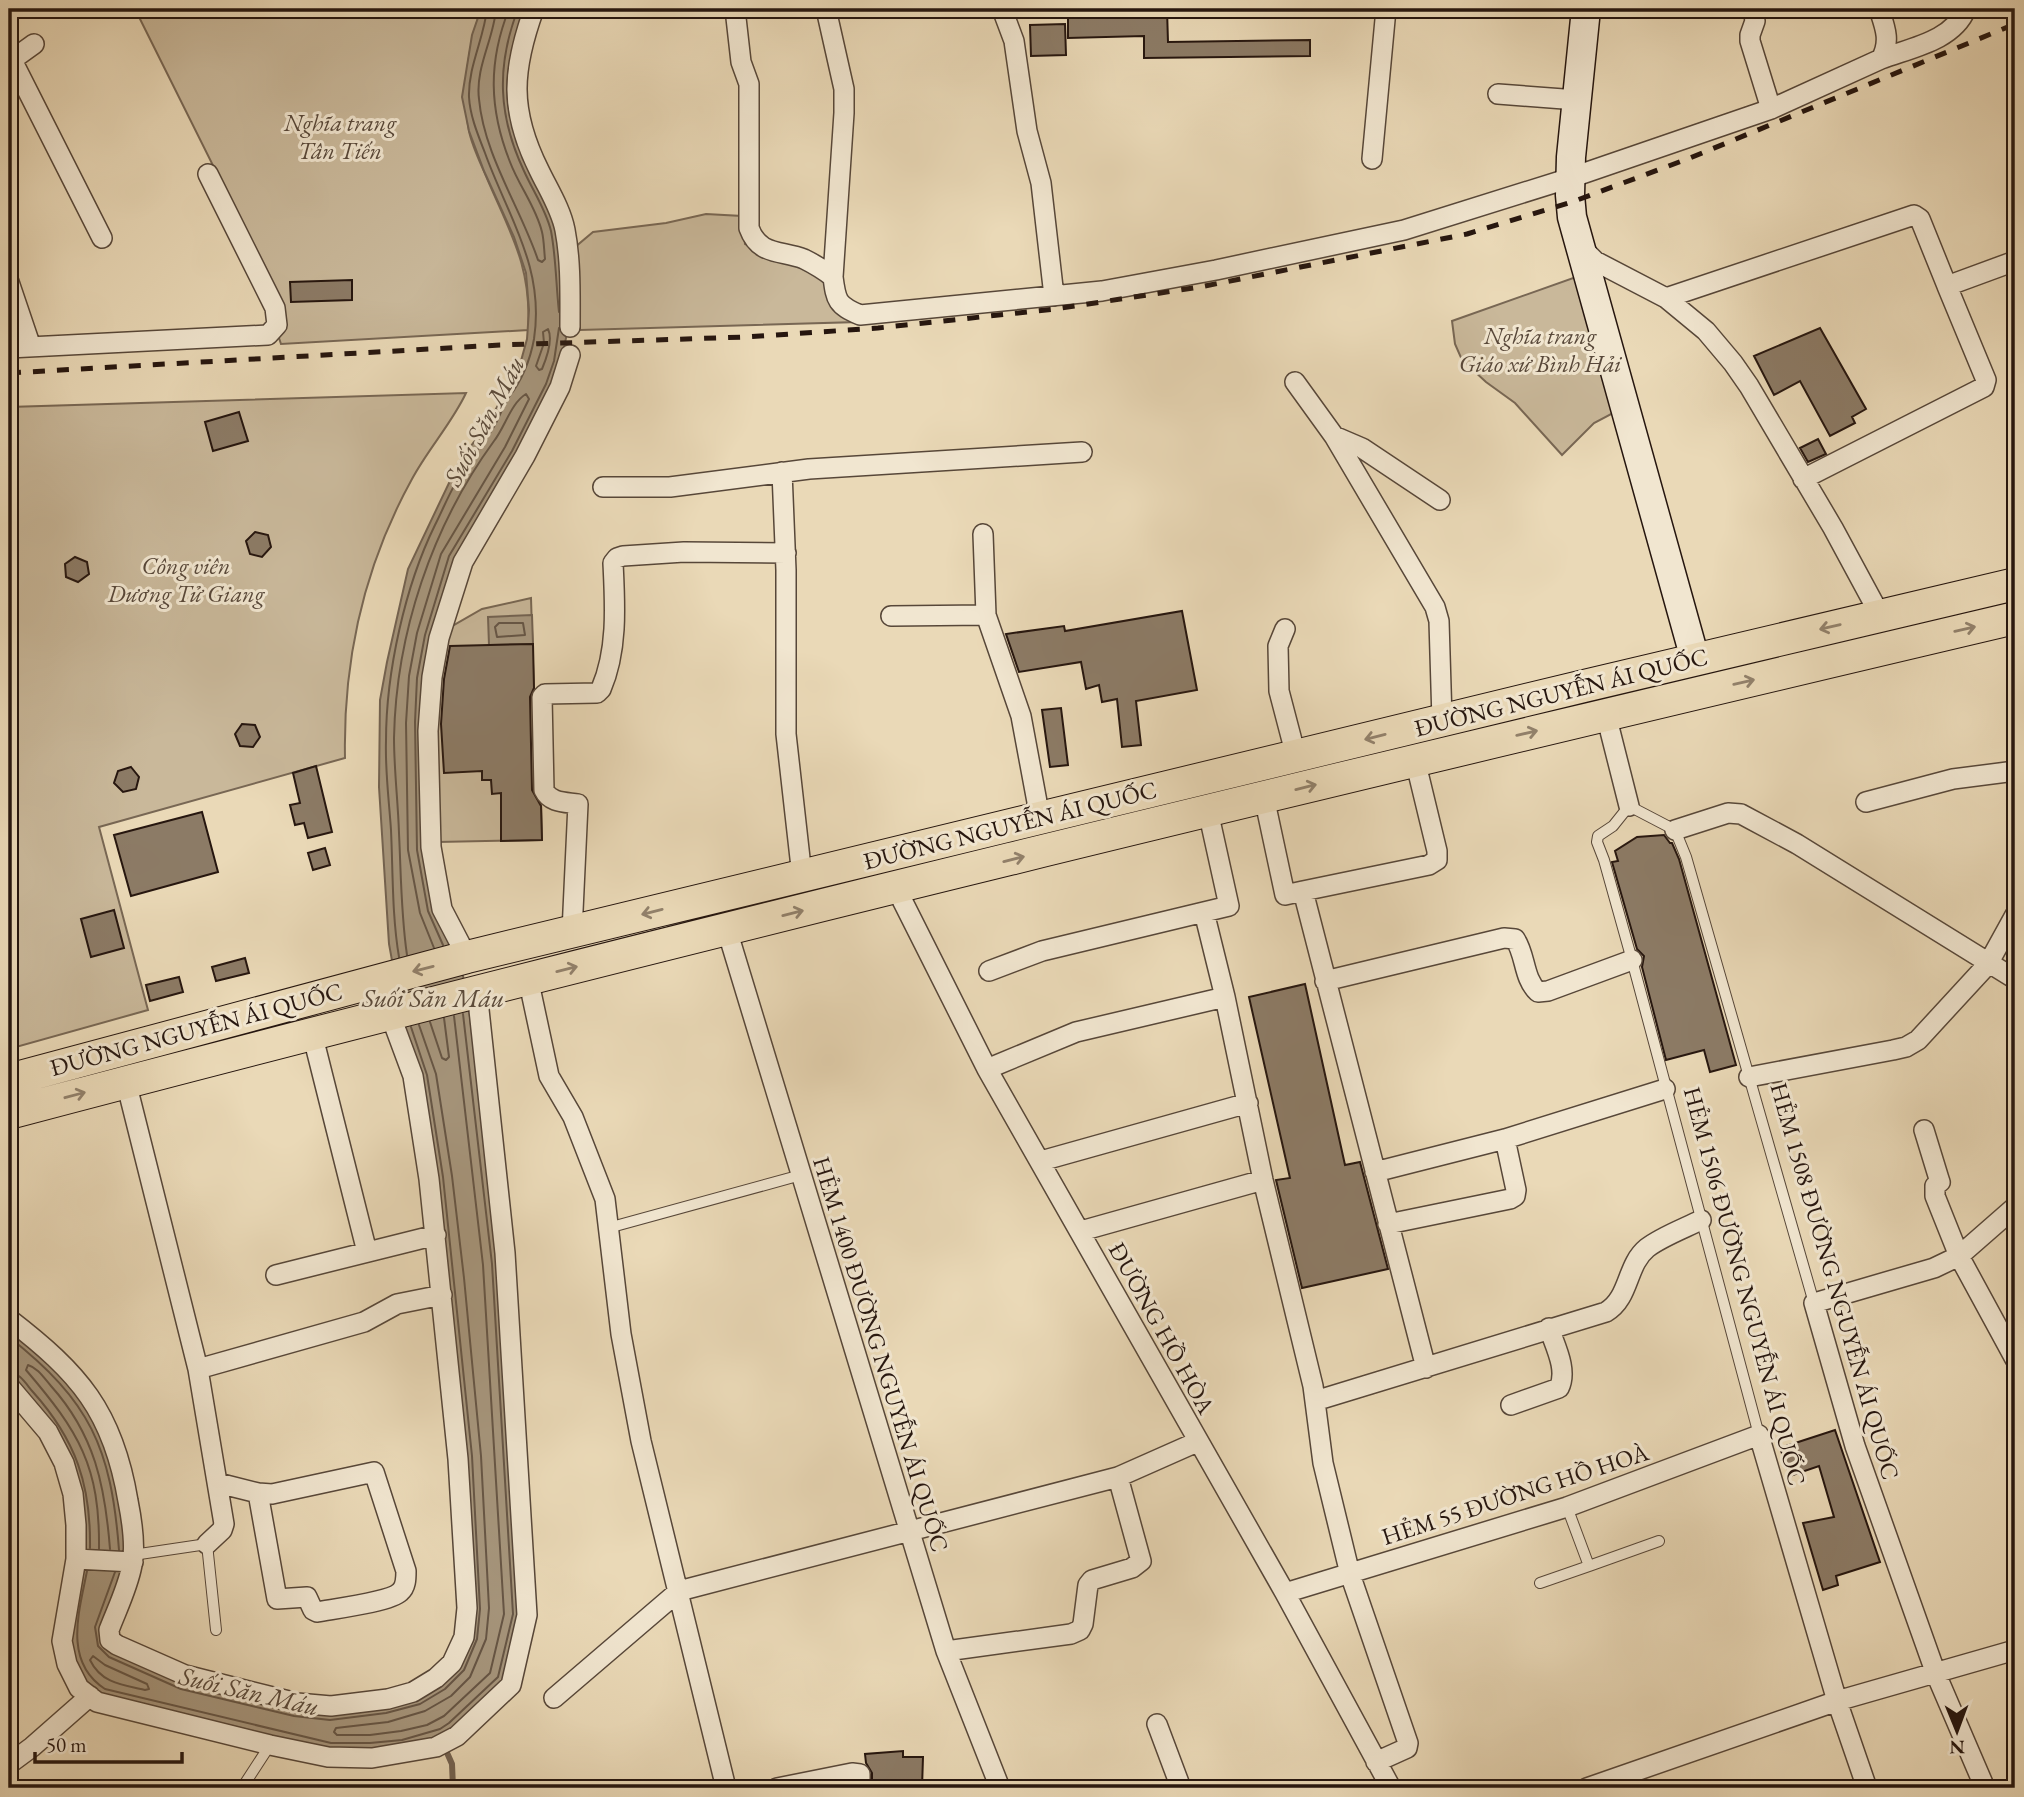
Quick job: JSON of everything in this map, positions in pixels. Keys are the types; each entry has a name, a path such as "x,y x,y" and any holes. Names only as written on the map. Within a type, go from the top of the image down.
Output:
{"main road":[{"name":"ĐƯỜNG NGUYỄN ÁI QUỐC","path":"9,1080 467,957 1598,682 2015,584"},
{"name":"ĐƯỜNG NGUYỄN ÁI QUỐC","path":"9,1113 528,978 1415,760 2015,618"},
{"path":"1695,659 1703,692"},
{"path":"1598,682 1606,715"},
{"path":"718,896 727,930"}],"street":[{"path":"534,9 520,47 515,86 517,104 529,147 565,228 570,327"},
{"path":"735,9 741,62 749,84 749,228 753,239 760,246 801,258 833,276"},
{"path":"826,9 844,89 833,276 835,295 841,307 860,315 1102,291 1216,271 1404,230 1570,178 1771,109 1881,59 1940,36 1954,28 1966,9"},
{"path":"1002,9 1014,41 1027,131 1041,183 1054,296"},
{"path":"1373,159 1385,9"},
{"path":"1586,9 1570,178 1572,217 1587,253 1695,659"},
{"path":"1753,9 1755,22 1750,41 1771,109"},
{"path":"1879,9 1887,33 1887,48 1881,59"},
{"path":"34,44 10,61 102,239"},
{"path":"1498,94 1577,100"},
{"path":"9,348 268,335 277,325 275,308 208,174"},
{"path":"1666,298 1914,215 1920,219 1986,380 1984,387 1803,479"},
{"path":"1587,253 1666,298 1706,331 1733,363 1833,528 1880,615"},
{"path":"1947,286 2015,261"},
{"path":"9,282 31,347"},
{"path":"467,957 442,909 431,847 428,731 432,677 439,638 463,562 525,456 560,387 570,355"},
{"path":"1295,382 1335,436 1435,607 1439,621 1442,720"},
{"path":"1335,436 1362,448 1440,500"},
{"path":"603,487 670,487 782,472 1082,452"},
{"path":"782,472 786,553 786,734 802,876"},
{"path":"983,534 986,615 1021,716 1040,818"},
{"path":"572,932 578,804 555,801 547,797 544,790 542,697 545,694 597,694 601,690 612,642 614,563 617,558 623,556 684,552 786,553"},
{"path":"891,616 986,615"},
{"path":"1285,629 1278,646 1279,691 1296,756"},
{"path":"1606,715 1629,806"},
{"path":"1264,797 1285,895 1429,864 1437,860 1415,760"},
{"path":"1866,802 1960,778 2015,771"},
{"path":"989,971 1042,951 1229,906 1208,811"},
{"path":"1675,830 1728,813 1741,814 1819,857 2015,979"},
{"name":"ĐƯỜNG HỒ HÒA","path":"896,888 988,1069 1391,1788"},
{"path":"1303,891 1426,1368"},
{"path":"1204,912 1315,1401 1326,1475 1350,1574 1408,1743 1407,1748 1376,1762"},
{"path":"1749,1077 1906,1047 1918,1040 1988,964 2015,915"},
{"name":"HẺM 1400 ĐƯỜNG NGUYỄN ÁI QUỐC","path":"727,930 946,1651 1000,1788"},
{"path":"1325,981 1504,938 1515,939 1521,948 1530,985 1538,992 1548,991 1632,960"},
{"path":"528,978 549,1076 573,1118 601,1185 607,1211 621,1334 641,1441 726,1788"},
{"path":"9,1386 48,1432 64,1463 73,1494 76,1559 62,1641 67,1664 79,1688 97,1702 328,1757 372,1758 436,1747 457,1736 510,1685 527,1615 505,1253 477,991"},
{"path":"988,1069 1076,1032 1225,997"},
{"path":"9,1319 50,1352 83,1387 99,1411 114,1445 131,1515 133,1558 109,1630 110,1640 185,1675 297,1703 331,1706 387,1699 414,1692 436,1678 452,1663 464,1637 467,1608 458,1459 436,1235 413,1076 390,1014"},
{"path":"312,1033 367,1252"},
{"path":"127,1082 198,1369 218,1483 224,1527 207,1544"},
{"path":"1375,1172 1505,1139 1665,1089"},
{"path":"1041,1161 1248,1103"},
{"path":"1924,1130 1940,1182 1934,1190 1935,1196 1959,1256 2015,1359"},
{"path":"1388,1224 1515,1196 1505,1139"},
{"path":"1081,1231 1263,1180"},
{"path":"1814,1303 1934,1268 1959,1256 2015,1207"},
{"path":"1315,1401 1598,1315 1612,1308 1621,1297 1638,1259 1647,1248 1701,1220"},
{"path":"276,1275 436,1235"},
{"path":"198,1369 364,1322 397,1304 442,1295"},
{"name":"HẺM 1508 ĐƯỜNG NGUYỄN ÁI QUỐC","path":"1814,1303 1855,1446 1936,1674 1985,1788"},
{"path":"1511,1405 1559,1388 1563,1381 1563,1371 1549,1328"},
{"name":"HẺM 55 ĐƯỜNG HỒ HOÀ","path":"1284,1593 1567,1507 1759,1435"},
{"name":"HẺM 1506 ĐƯỜNG NGUYỄN ÁI QUỐC","path":"1759,1435 1837,1701 1867,1788"},
{"path":"554,1698 679,1591 1118,1476 1197,1442"},
{"path":"218,1483 272,1494 374,1472 406,1571 403,1589 390,1598 317,1612 313,1610 307,1597 277,1599 258,1493"},
{"path":"946,1651 1071,1634 1080,1630 1088,1585 1092,1580 1132,1568 1142,1561 1118,1476"},
{"path":"76,1559 133,1558"},
{"path":"1587,1788 1837,1701 2015,1650"},
{"path":"9,1764 90,1696"},
{"path":"1157,1724 1181,1788"},
{"path":"776,1788 852,1773 860,1774 860,1788"}],"lane":[{"path":"1629,806 1675,830"},
{"name":"HẺM 1506 ĐƯỜNG NGUYỄN ÁI QUỐC","path":"1629,806 1612,827 1598,836 1597,842 1632,960 1759,1435"},
{"name":"HẺM 1508 ĐƯỜNG NGUYỄN ÁI QUỐC","path":"1675,830 1686,857 1814,1303"},
{"path":"608,1228 802,1175"},
{"path":"1567,1507 1589,1566"},
{"path":"1540,1583 1659,1541"},
{"path":"133,1558 207,1544 215,1630"},
{"path":"242,1788 270,1745"}],"green space":[{"name":"Nghĩa trang Tân Tiến","path":"135,9 481,9 467,69 469,131 518,250 526,287 528,330 281,344 278,335 283,306"},
{"path":"706,214 742,216 745,244 800,265 821,277 858,322 580,330 574,248 593,232 666,223"},
{"name":"Nghĩa trang Giáo xứ Bình Hải","path":"1576,277 1617,411 1594,423 1562,455 1515,403 1462,360 1455,344 1452,321"},
{"name":"Công viên Dương Tử Giang","path":"466,393 412,479 395,512 369,579 348,685 345,758 99,827 148,1010 9,1049 9,407"},
{"path":"531,598 537,791 541,801 542,840 438,842 436,706 449,628 482,609"}],"water":[{"name":"Suối Săn Máu","path":"481,9 526,9 510,69 557,229 566,311 566,338 561,363 432,636 435,910 467,992 495,1226 520,1615 504,1681 453,1729 432,1740 371,1750 331,1750 101,1695 85,1684 74,1663 69,1640 83,1519 14,1381 9,1377 9,1328 48,1359 94,1416 116,1475 127,1554 103,1642 295,1710 417,1698 470,1638 405,1032 389,944 379,787 380,700 408,569 459,462 488,423 519,368 527,339 529,310 526,273 514,237 469,131 462,97 472,35"},
{"path":"532,615 533,644 489,645 488,617"}],"building":[{"path":"1068,9 1167,9 1168,42 1310,40 1310,56 1144,58 1144,36 1068,38"},
{"path":"1065,24 1066,55 1031,56 1030,25"},
{"path":"352,280 352,300 291,302 290,282"},
{"path":"1820,328 1866,409 1852,417 1855,423 1830,436 1800,381 1774,395 1754,356"},
{"path":"239,412 248,441 213,451 205,422"},
{"path":"1818,439 1826,454 1808,462 1800,448"},
{"path":"255,532 268,535 271,547 262,557 250,554 246,541"},
{"path":"75,557 87,562 89,574 78,582 66,577 65,564"},
{"path":"1182,611 1197,690 1136,701 1141,745 1122,747 1117,699 1102,702 1099,685 1086,689 1081,662 1019,672 1006,634 1064,626 1065,631"},
{"path":"533,644 534,688 530,697 532,790 541,806 542,840 501,841 501,793 492,794 491,780 482,780 482,771 444,773 441,724 444,679 450,646"},
{"path":"1061,708 1068,765 1050,767 1042,710"},
{"path":"242,724 255,725 260,737 253,747 240,746 235,734"},
{"path":"316,766 332,832 308,838 304,823 295,825 290,805 300,803 293,773"},
{"path":"131,767 139,777 136,789 123,792 114,783 118,771"},
{"path":"202,812 218,872 131,896 114,835"},
{"path":"1664,835 1672,843 1679,859 1736,1065 1710,1072 1704,1050 1666,1060 1642,967 1644,956 1637,949 1612,862 1618,861 1615,851 1637,837"},
{"path":"325,848 330,865 313,870 308,853"},
{"path":"114,910 124,948 91,957 81,919"},
{"path":"245,958 249,973 216,981 212,967"},
{"path":"179,977 183,992 150,1001 146,985"},
{"path":"1305,984 1345,1165 1360,1162 1388,1269 1302,1288 1276,1180 1290,1178 1249,997"},
{"path":"1835,1430 1880,1562 1836,1576 1838,1585 1823,1590 1803,1523 1834,1517 1819,1466 1790,1476 1780,1448"},
{"path":"903,1751 903,1757 923,1757 922,1788 872,1788 872,1773 866,1763 865,1754"}],"waterway":[{"path":"444,1746 452,1764 453,1788"}],"railway":[{"path":"9,373 500,345 746,337 878,328 1055,309 1200,287 1467,234 1572,202 1690,158 2015,24"}]}
